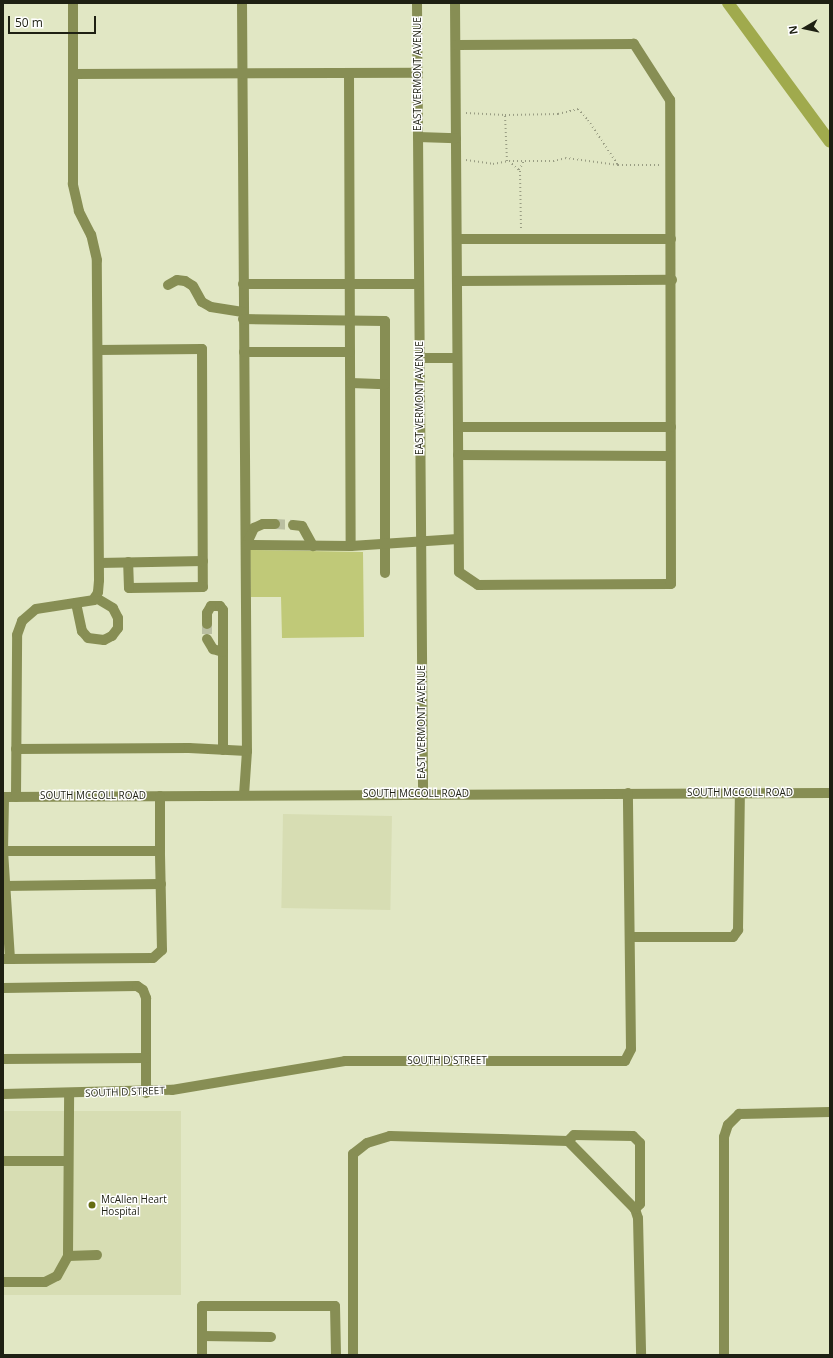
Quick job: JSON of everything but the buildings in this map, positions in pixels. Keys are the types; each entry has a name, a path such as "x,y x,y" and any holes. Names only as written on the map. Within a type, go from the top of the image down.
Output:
{"street":[{"path":"16,797 17,636 22,621 36,608 94,600 98,592 98,260 91,235 78,212 73,184 73,3"},
{"path":"242,3 247,751 244,795"},
{"name":"EAST VERMONT AVENUE","path":"417,3 423,793"},
{"path":"455,3 459,572 478,584 671,584 670,456 672,280 670,100 634,44 456,45"},
{"path":"349,73 351,546"},
{"path":"73,74 418,73"},
{"path":"418,137 456,138"},
{"path":"457,239 671,239"},
{"path":"168,285 178,280 185,281 192,286 202,302 211,307 243,315 385,321 385,573"},
{"path":"457,281 672,280"},
{"path":"243,284 419,284"},
{"path":"98,350 202,349 203,587 129,588 128,562"},
{"path":"244,352 350,352"},
{"path":"420,358 457,358"},
{"path":"351,383 385,384"},
{"path":"459,427 671,427"},
{"path":"458,455 670,456"},
{"path":"246,545 254,528 263,524 275,524"},
{"path":"294,525 302,526 314,546"},
{"path":"246,545 351,546 458,539"},
{"path":"99,563 203,561"},
{"path":"76,603 82,632 88,638 104,640 112,636 118,628 118,618 113,608 95,597"},
{"path":"207,624 207,613 212,606 220,606 223,610 224,652 223,750"},
{"path":"207,639 213,649 224,652"},
{"path":"16,749 247,751"},
{"name":"SOUTH MCCOLL ROAD","path":"4,797 423,793 830,793"},
{"name":"SOUTH D STREET","path":"3,1094 146,1093 345,1061 625,1060 631,1048 628,793"},
{"path":"630,937 733,937 738,930 740,793"},
{"path":"4,797 3,851 7,959 153,958 162,950 160,796"},
{"path":"3,851 160,851"},
{"path":"5,886 161,884"},
{"path":"3,988 138,986 143,990 146,998 146,1093"},
{"path":"3,1059 146,1058"},
{"path":"3,1282 45,1282 57,1276 68,1256 69,1094"},
{"path":"724,1355 724,1137 728,1125 739,1114 830,1112"},
{"path":"568,1141 574,1135 633,1136 640,1143 640,1204 635,1209"},
{"path":"353,1355 353,1154 367,1143 390,1136 568,1141 635,1209 638,1218 641,1355"},
{"path":"3,1161 68,1161"},
{"path":"68,1256 97,1256"},
{"path":"202,1355 202,1306 336,1306 336,1355"},
{"path":"202,1336 271,1337"}],"path":[{"path":"456,113 505,115 558,114 578,109 588,120 618,165"},
{"path":"505,115 508,161 519,170"},
{"path":"456,159 493,164 508,161 554,161 566,158 618,165 670,165"},
{"path":"521,239 519,170 524,161"}],"shaded area":[{"path":"283,814 392,816 390,910 281,908"},
{"name":"McAllen Heart Hospital","path":"3,1111 181,1111 181,1295 3,1295"}],"green space":[{"path":"250,550 363,552 364,637 282,638 281,597 251,597"}],"waterway":[{"path":"728,3 830,142"}],"tunnel":[{"path":"275,524 293,525"},
{"path":"207,624 207,639"}],"place":[{"name":"McAllen Heart Hospital","path":"92,1205"}]}
